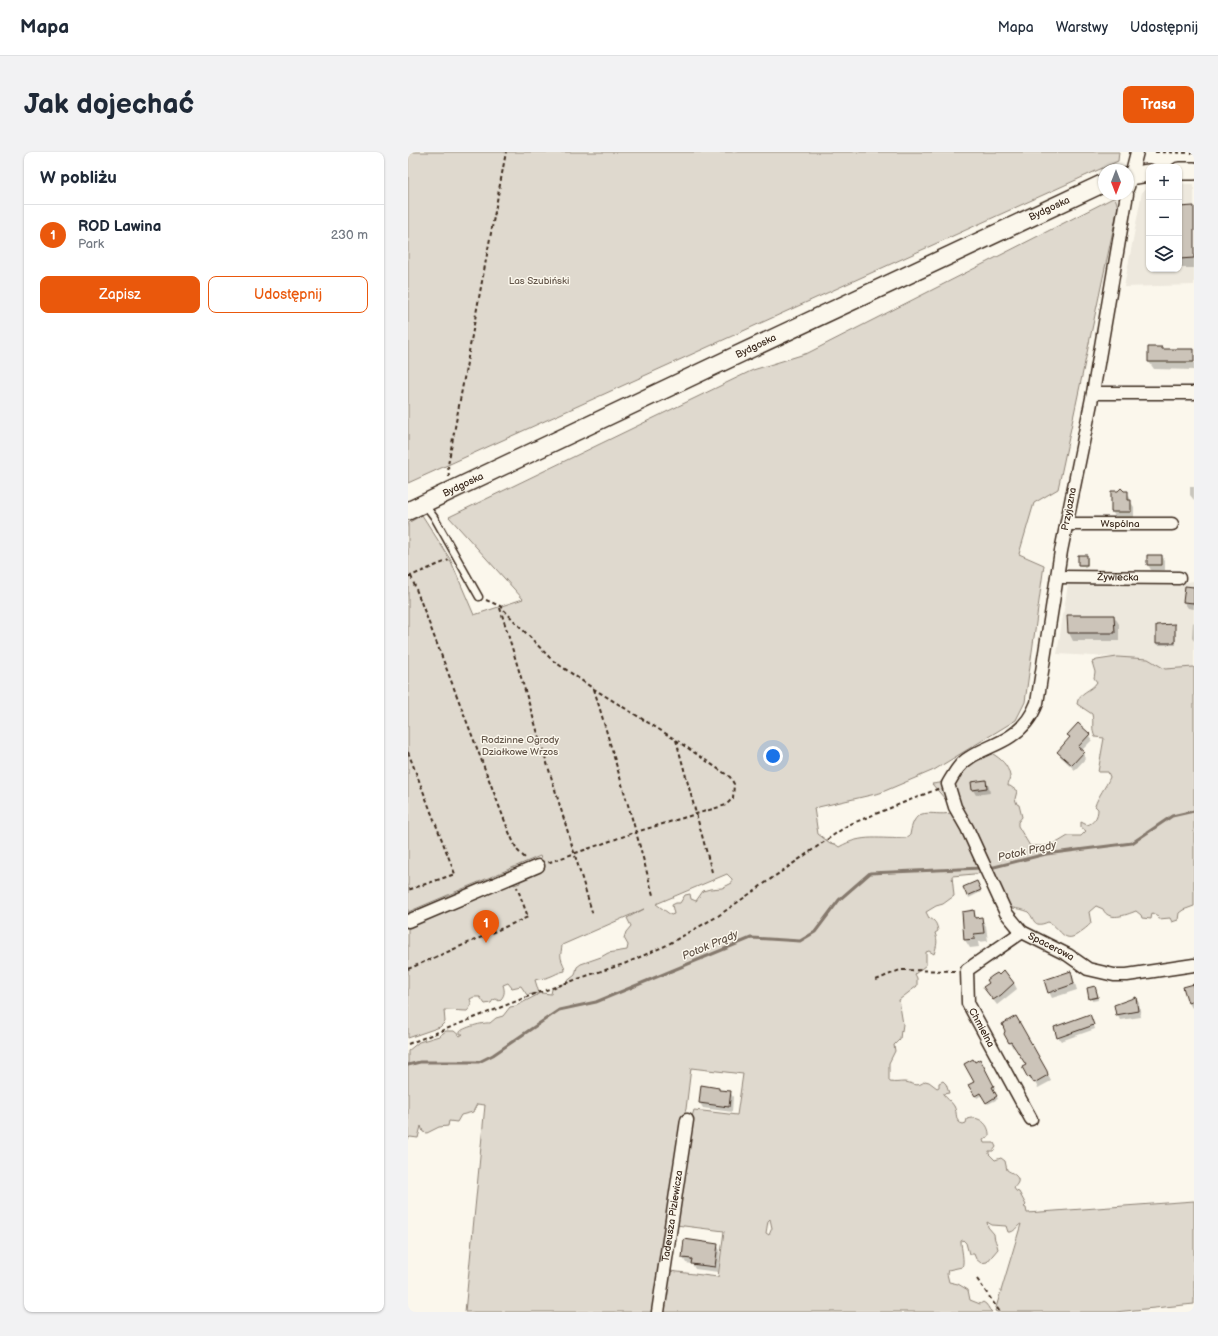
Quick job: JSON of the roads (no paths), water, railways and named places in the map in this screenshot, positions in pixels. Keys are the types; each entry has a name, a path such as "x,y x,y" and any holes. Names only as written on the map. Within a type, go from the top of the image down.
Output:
{"main road":[{"path":"1182,171 1194,171"},
{"path":"1134,178 1146,174"},
{"name":"Bydgoska","path":"408,511 1098,186"}],"street":[{"path":"1134,164 1137,152"},
{"name":"Przyjazna","path":"948,784 956,771 968,758 1011,736 1032,715 1037,703 1057,577 1093,393 1126,200"},
{"path":"1093,393 1194,393"},
{"name":"Wspólna","path":"1067,524 1172,524"},
{"name":"Żywiecka","path":"1057,577 1179,578"},
{"name":"Spacerowa","path":"948,784 955,807 967,828 1006,913 1022,932 1068,955 1088,969 1114,975 1127,975 1194,965"},
{"path":"408,921 536,866"},
{"name":"Chmielna","path":"1022,932 967,970 968,1003 1031,1120"},
{"name":"Tadeusza Piziewicza","path":"658,1312 687,1120"}],"lane":[{"path":"424,503 434,517 479,597"}],"waterway":[{"name":"Potok Prądy","path":"990,868 1046,854 1132,843 1172,816 1194,811"},
{"name":"Potok Prądy","path":"408,1065 420,1062 479,1062 493,1055 559,1010 596,1002 751,938 800,941 815,932 839,900 870,873 982,868"}],"place":[{"name":"ROD Lawina","path":"486,943"}],"park label":[{"name":"Las Szubiński","path":"539,281"},
{"name":"Rodzinne Ogrody Działkowe Wrzos","path":"520,746"}]}
